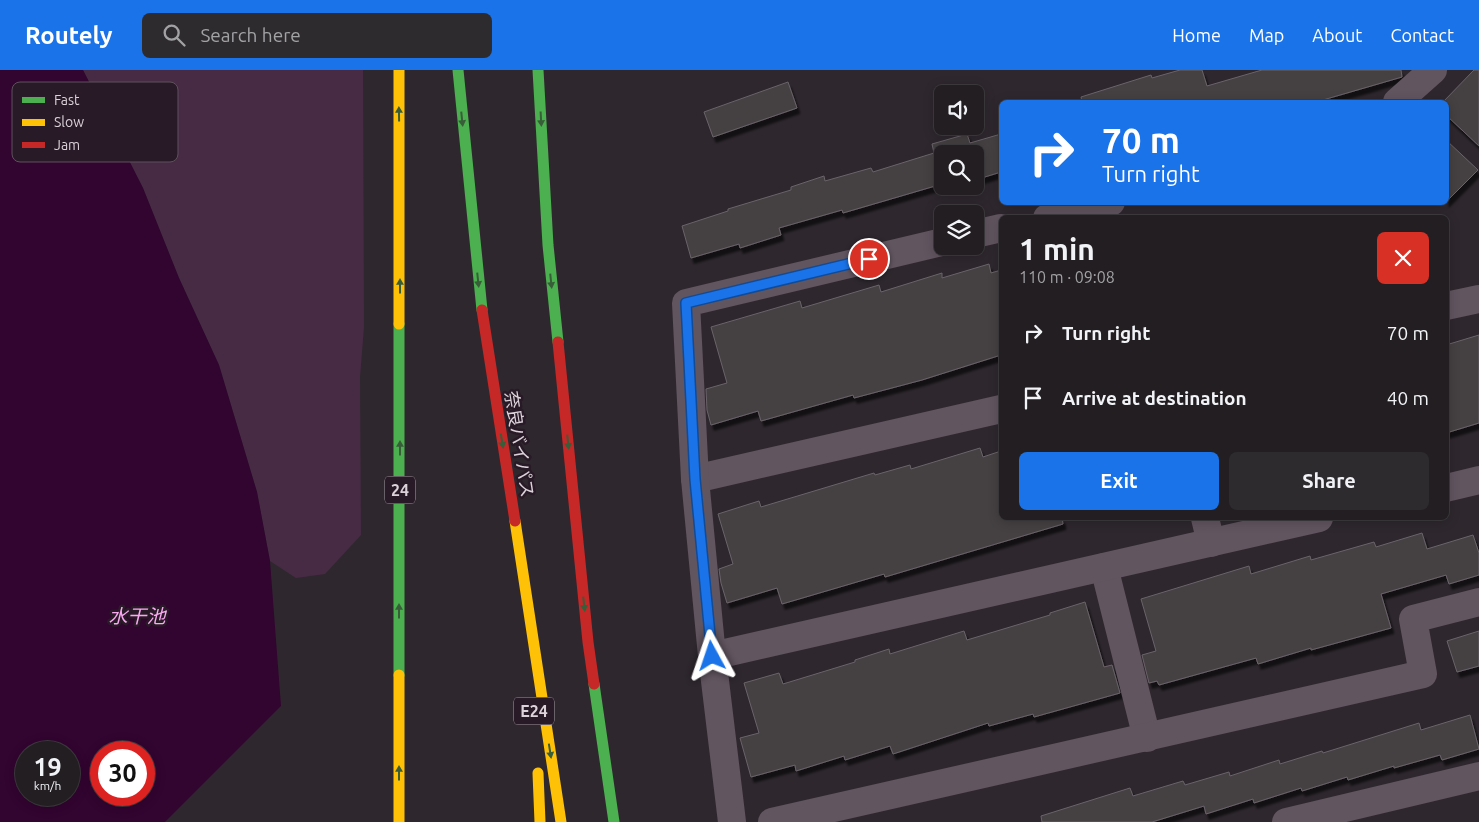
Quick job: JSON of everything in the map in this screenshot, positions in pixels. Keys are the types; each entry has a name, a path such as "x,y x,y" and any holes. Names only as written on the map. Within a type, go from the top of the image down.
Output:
{"main road":[{"name":"24","path":"399,70 399,822"},
{"name":"奈良バイパス","path":"458,70 483,325 528,599 561,822"},
{"path":"538,70 548,245 588,642 614,822"},
{"name":"E24","path":"528,599 536,735"},
{"path":"537,764 540,822"}],"street":[{"path":"1399,100 1433,70"},
{"path":"1059,215 1098,205"},
{"path":"984,232 999,228"},
{"path":"732,822 712,656 695,479 686,303 934,244"},
{"path":"1449,305 1479,298"},
{"path":"695,479 999,409"},
{"path":"1449,487 1479,480"},
{"path":"712,656 1104,567 1208,530 1300,520"},
{"path":"1104,567 1147,738"},
{"path":"772,822 1423,674 1412,619 1479,602"},
{"path":"1286,822 1479,776"}],"shaded area":[{"path":"83,70 363,70 364,327 360,377 361,535 325,574 296,578 270,561 257,492 219,365 179,278 143,188 130,162 178,162 178,82 89,82"}],"water":[{"name":"水干池","path":"0,70 83,70 89,82 12,82 12,162 130,162 143,188 179,278 219,365 257,492 270,561 281,706 165,822 0,822"}],"building":[{"path":"1180,70 1202,70 1207,86 1262,70 1401,70 1402,77 1323,100 1082,100 1081,97 1151,75 1152,78"},
{"path":"1474,70 1479,70 1479,146 1449,118 1449,100 1445,100"},
{"path":"788,82 797,108 713,137 704,112"},
{"path":"964,135 967,135 970,143 999,135 999,173 984,177 984,145 934,145 934,153 932,144"},
{"path":"1449,143 1478,170 1449,199"},
{"path":"934,153 934,186 843,213 842,210 779,228 781,235 740,248 739,244 691,258 682,226 728,211 728,209 791,190 791,187 824,176 825,181 871,168 873,172"},
{"path":"989,264 991,273 999,271 999,356 922,380 854,398 853,395 761,421 758,411 711,425 707,410 706,389 727,383 711,327 800,301 802,308 879,285 881,292 942,273 942,278"},
{"path":"1479,335 1479,423 1449,432 1449,344"},
{"path":"980,448 983,457 999,452 999,520 1062,520 1063,524 885,577 884,574 782,604 777,588 727,603 719,569 733,564 718,514 759,501 761,507 874,473 875,475 910,465 911,469"},
{"path":"1422,533 1427,549 1473,535 1479,553 1479,575 1449,584 1446,575 1381,594 1391,628 1311,650 1311,648 1258,664 1256,658 1159,685 1157,681 1149,683 1142,655 1156,651 1141,599 1249,566 1251,574 1310,556 1311,560 1374,542 1376,547"},
{"path":"1085,602 1104,667 1112,665 1120,693 1034,717 1033,714 989,726 988,723 893,754 890,746 845,760 844,756 796,771 795,765 751,777 740,738 759,733 744,683 779,673 783,684 855,662 855,660 889,649 890,654 964,631 967,640 1050,615 1050,613"},
{"path":"1479,631 1479,666 1457,672 1447,641"},
{"path":"1470,715 1479,749 1442,760 1440,755 1348,780 1347,777 1302,791 1301,788 1254,803 1253,799 1206,814 1204,806 1152,822 1042,822 1041,816 1130,788 1133,796 1183,781 1185,785 1229,772 1230,776 1279,760 1280,764 1322,751 1323,753 1419,723 1421,730"}],"traffic: fast":[{"path":"458,70 482,310"},
{"path":"538,70 548,245 558,342"},
{"path":"399,324 399,675"},
{"path":"594,684 614,822"}],"traffic: slow":[{"path":"399,70 399,324"},
{"path":"515,521 561,822"},
{"path":"399,675 399,822"},
{"path":"538,773 540,822"}],"traffic: jam":[{"path":"482,310 515,521"},
{"path":"558,342 588,642 594,684"}],"route":[{"path":"712,656 695,479 686,303 869,259"}]}
